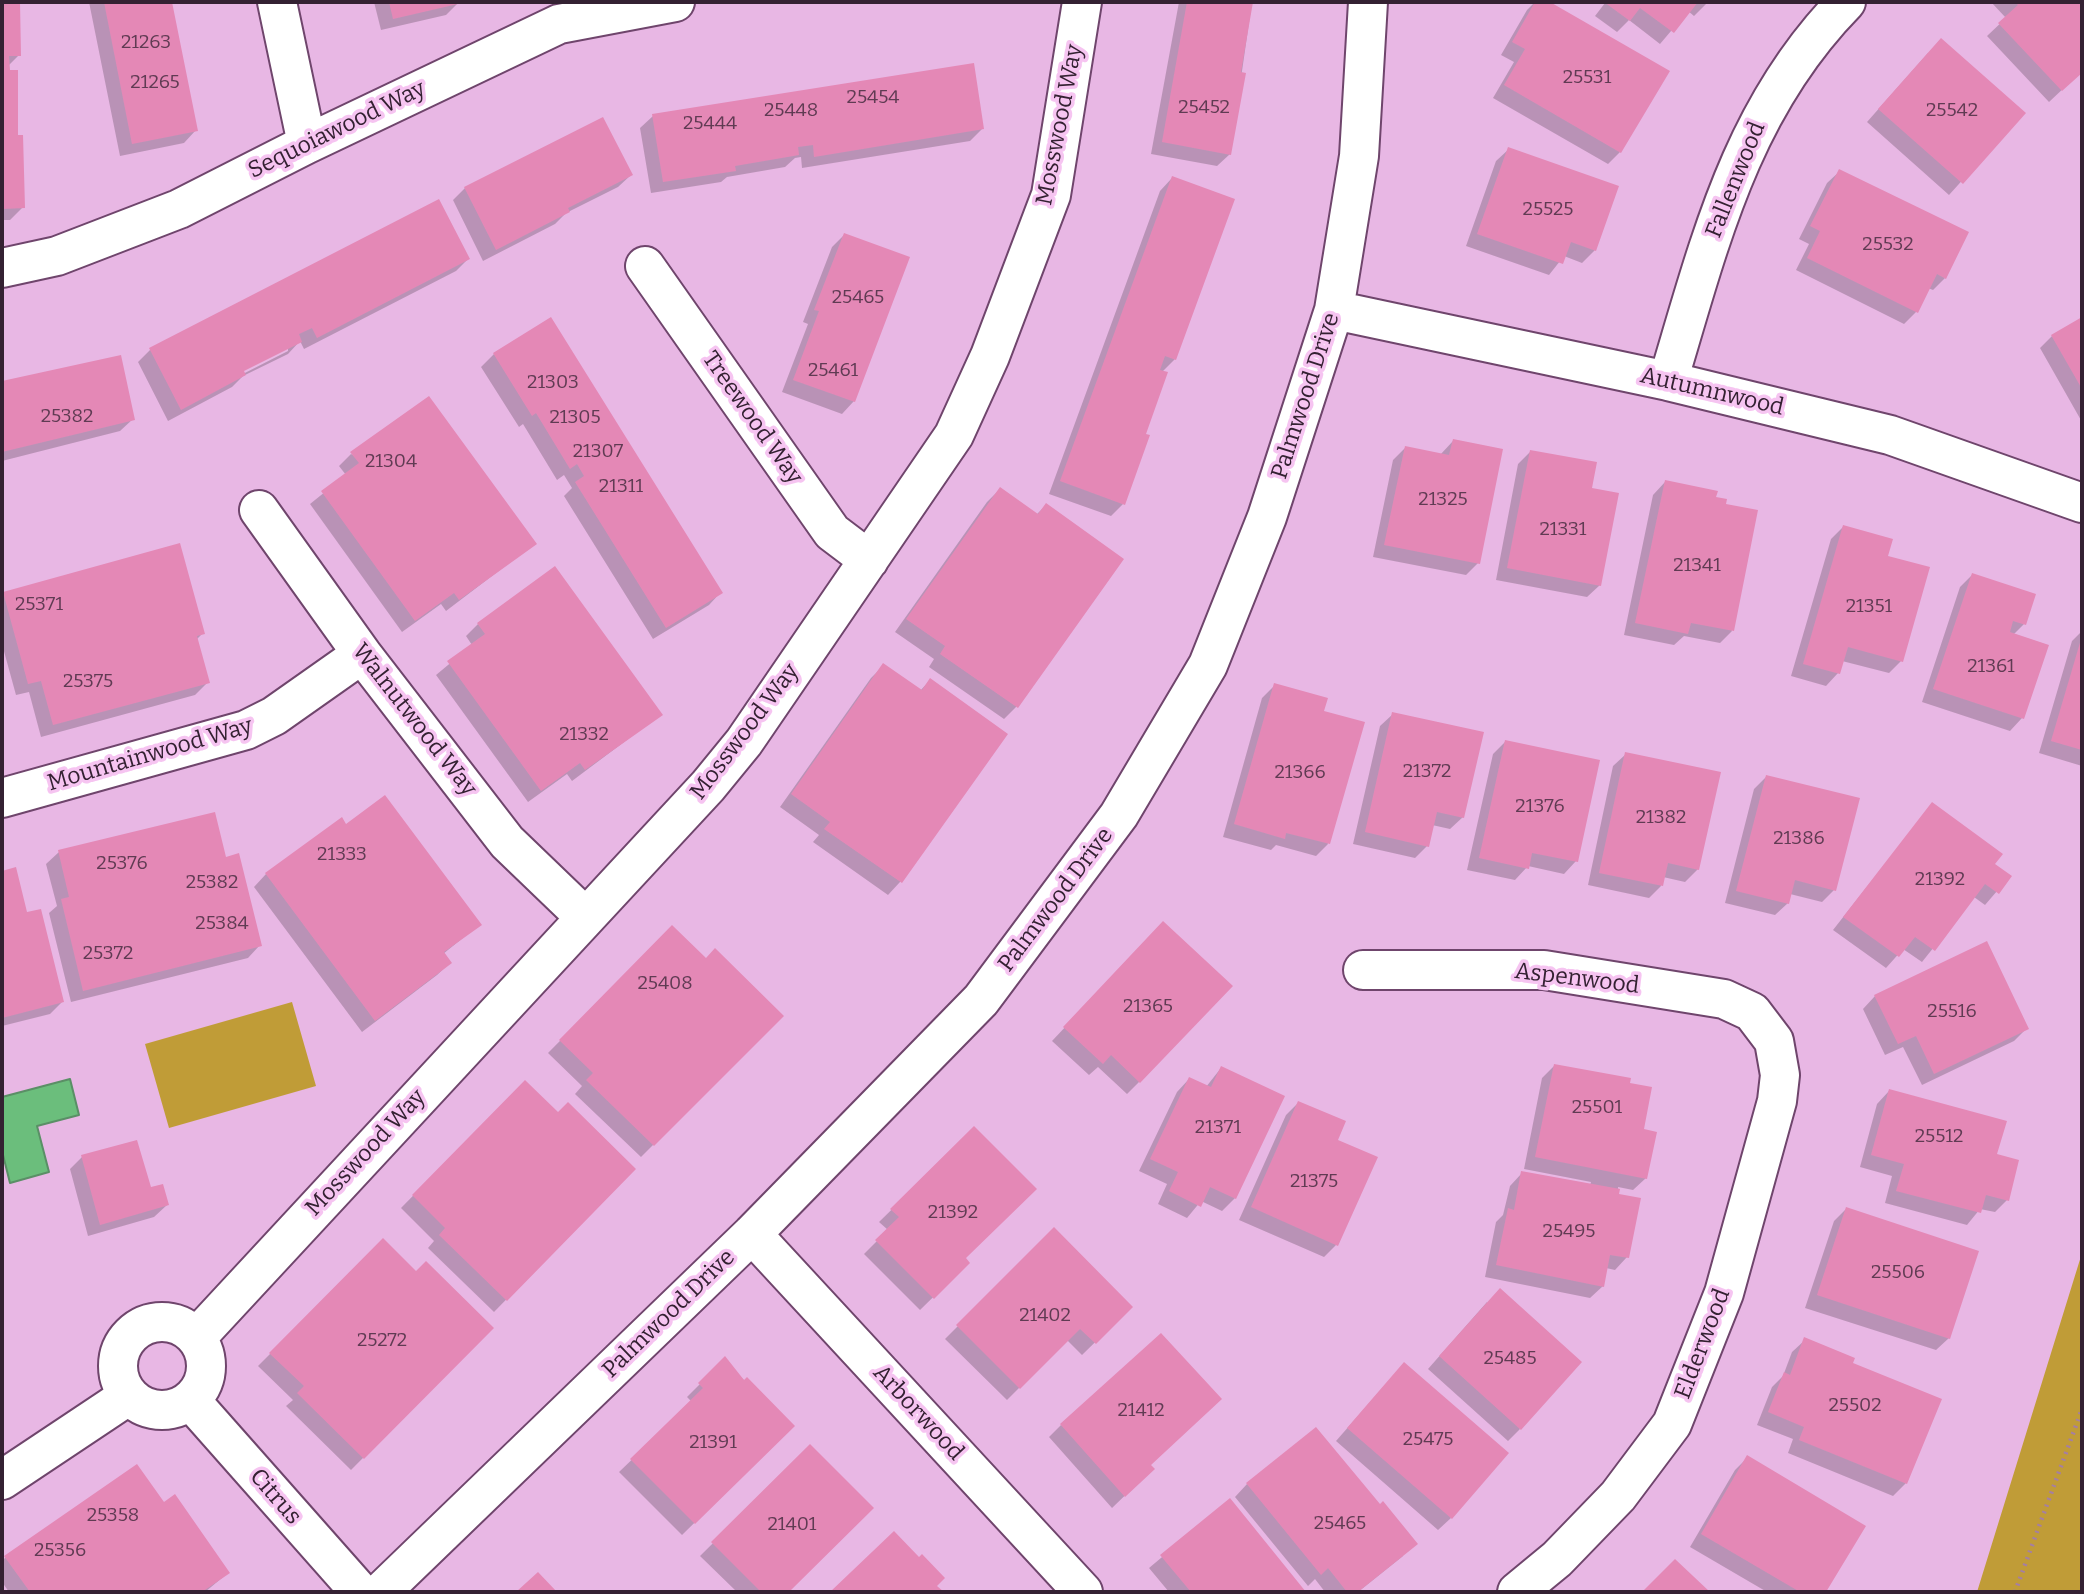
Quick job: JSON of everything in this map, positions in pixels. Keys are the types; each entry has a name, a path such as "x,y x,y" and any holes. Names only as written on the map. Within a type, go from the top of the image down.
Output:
{"street":[{"path":"277,2 307,144"},
{"name":"Sequoiawood Way","path":"2,268 57,256 179,209 307,144 559,24 676,2"},
{"name":"Mosswood Way","path":"196,1338 708,786 744,742 954,435 990,356 1051,195 1082,2"},
{"name":"Palmwood Drive","path":"381,1592 752,1234 981,1000 1119,815 1208,665 1267,517 1334,310 1359,156 1368,2"},
{"name":"Fallenwood","path":"1668,380 1718,215 1746,144 1798,56 1846,2"},
{"name":"Treewood Way","path":"645,266 832,533 869,560"},
{"name":"Autumnwood","path":"1334,310 1668,380 1890,435 2082,503"},
{"name":"Walnutwood Way","path":"259,510 362,654 507,842 585,917"},
{"name":"Mountainwood Way","path":"2,798 246,730 274,716 362,654"},
{"name":"Aspenwood","path":"1363,970 1544,970 1724,999 1752,1012 1774,1041"},
{"name":"Elderwood","path":"1517,1592 1558,1559 1618,1496 1672,1424 1724,1293 1777,1101 1780,1075 1774,1041"},
{"name":"Arborwood","path":"752,1234 1083,1592"},
{"path":"165,1322 183,1326 196,1338 205,1352 206,1370 202,1387 191,1401 176,1409 158,1411 141,1407 128,1396 119,1380 117,1363 121,1346 133,1333 148,1324 165,1322"},
{"path":"2,1480 128,1396"},
{"name":"Citrus","path":"191,1401 360,1592"}],"path":[{"path":"2015,1592 2082,1409"}],"shaded area":[{"path":"292,1002 316,1086 169,1128 145,1044"},
{"path":"70,1079 79,1115 37,1126 49,1172 10,1183 2,1151 2,1097"},
{"path":"2082,1253 2082,1592 1977,1592"}],"building":[{"path":"2,2 20,2 21,56 9,56 10,70 18,70 18,135 23,135 25,208 2,209"},
{"path":"104,2 172,2 198,131 132,144"},
{"path":"389,2 462,2 462,3 393,19"},
{"path":"1187,2 1253,2 1241,72 1246,73 1231,155 1162,142"},
{"path":"1535,2 1550,2 1670,71 1621,153 1504,85 1525,49 1512,42"},
{"path":"1604,2 1698,2 1674,33 1640,8 1630,21"},
{"path":"2015,2 2082,2 2082,73 2062,91 1998,23 2018,5"},
{"path":"1941,38 2026,113 1963,184 1878,109"},
{"path":"974,63 984,129 814,157 813,145 798,147 799,155 735,166 736,171 663,182 652,114"},
{"path":"603,117 633,175 568,208 570,212 496,250 464,187"},
{"path":"1508,147 1619,186 1596,251 1571,242 1563,264 1477,234"},
{"path":"1839,169 1969,232 1946,279 1937,274 1918,313 1807,258 1820,231 1810,226"},
{"path":"1172,176 1235,199 1176,360 1165,356 1160,370 1168,372 1146,434 1150,435 1125,505 1060,481"},
{"path":"439,199 470,259 317,338 312,328 299,334 302,342 244,371 246,375 181,410 149,348"},
{"path":"844,233 910,257 855,402 793,380 819,311 814,310"},
{"path":"551,317 723,593 666,628 575,482 584,476 577,464 570,469 536,413 532,416 493,353"},
{"path":"2082,317 2082,389 2051,335"},
{"path":"121,355 135,420 2,452 2,381"},
{"path":"429,396 537,544 459,600 454,593 415,621 321,491 359,463 350,452"},
{"path":"1453,439 1503,449 1480,564 1384,545 1405,446 1449,455"},
{"path":"1530,450 1597,462 1592,488 1619,493 1601,586 1507,568"},
{"path":"1665,480 1718,491 1716,497 1727,499 1726,504 1758,510 1734,631 1691,623 1688,634 1635,623"},
{"path":"1000,487 1038,514 1046,503 1124,559 1018,708 940,654 945,646 906,619"},
{"path":"1843,525 1893,539 1888,556 1930,567 1903,662 1848,647 1840,674 1803,664"},
{"path":"180,543 205,634 197,636 210,683 53,725 41,681 28,684 3,592"},
{"path":"555,566 663,715 585,770 580,763 541,791 447,661 485,634 477,623"},
{"path":"1972,573 2036,594 2026,625 2013,621 2010,632 2049,645 2024,719 1933,689"},
{"path":"2082,636 2082,750 2051,741"},
{"path":"883,663 922,690 930,678 1008,734 902,883 824,829 830,822 791,794"},
{"path":"1274,683 1328,698 1324,711 1365,722 1330,844 1286,833 1285,839 1234,824"},
{"path":"1392,712 1484,732 1464,818 1437,812 1429,847 1365,832"},
{"path":"1505,740 1600,760 1578,862 1532,853 1529,869 1479,858"},
{"path":"1625,752 1721,772 1699,870 1668,863 1663,886 1599,873"},
{"path":"1766,775 1860,798 1836,891 1795,880 1789,904 1736,891"},
{"path":"385,795 482,925 444,952 452,963 375,1021 265,873 342,817 346,824"},
{"path":"1932,802 2003,854 1995,864 2012,876 1999,894 1985,884 1935,951 1915,937 1899,957 1843,917"},
{"path":"215,812 226,857 239,853 262,946 83,991 61,899 69,897 58,850"},
{"path":"16,867 27,912 41,909 64,1002 2,1018 2,871"},
{"path":"1163,921 1233,986 1140,1083 1111,1055 1103,1064 1063,1027"},
{"path":"672,925 706,958 715,948 784,1016 654,1146 586,1080 593,1073 559,1040"},
{"path":"1987,941 2029,1029 1934,1074 1916,1036 1898,1044 1874,995"},
{"path":"1554,1064 1631,1078 1630,1083 1652,1087 1644,1129 1657,1132 1647,1179 1535,1157"},
{"path":"1221,1066 1285,1096 1236,1199 1210,1187 1201,1207 1169,1191 1178,1172 1150,1159 1189,1077 1211,1087"},
{"path":"525,1080 558,1112 568,1102 636,1169 507,1301 439,1235 445,1228 412,1195"},
{"path":"1889,1089 2007,1121 1997,1154 2019,1160 2009,1201 1986,1195 1981,1213 1896,1191 1904,1164 1871,1155"},
{"path":"1298,1101 1346,1121 1338,1140 1378,1157 1338,1246 1251,1207"},
{"path":"974,1126 1037,1189 966,1258 970,1263 934,1299 875,1240 899,1217 890,1209"},
{"path":"137,1140 151,1187 163,1184 169,1205 100,1225 81,1155"},
{"path":"1521,1171 1620,1189 1619,1194 1641,1198 1629,1258 1610,1255 1604,1287 1496,1265 1508,1208 1514,1210"},
{"path":"1846,1207 1979,1251 1950,1339 1817,1295"},
{"path":"1054,1227 1133,1307 1096,1344 1080,1329 1020,1389 956,1325"},
{"path":"383,1238 416,1271 426,1261 494,1328 364,1459 297,1393 304,1386 269,1353"},
{"path":"1500,1288 1582,1362 1521,1430 1439,1356"},
{"path":"1161,1333 1222,1399 1151,1465 1155,1469 1125,1497 1060,1424"},
{"path":"1804,1337 1855,1358 1853,1363 1942,1399 1907,1484 1799,1440 1804,1427 1768,1412 1784,1372 1790,1375"},
{"path":"725,1356 744,1380 747,1377 795,1426 695,1524 630,1459 703,1388 698,1383"},
{"path":"1404,1362 1509,1453 1452,1519 1347,1428"},
{"path":"1316,1427 1380,1504 1383,1501 1418,1544 1358,1592 1347,1592 1328,1568 1321,1575 1246,1483"},
{"path":"810,1444 874,1508 789,1592 761,1592 711,1542"},
{"path":"1747,1455 1866,1526 1826,1592 1800,1592 1701,1534"},
{"path":"137,1464 164,1502 175,1494 230,1573 202,1592 30,1592 4,1556"},
{"path":"1230,1498 1306,1592 1191,1592 1160,1555"},
{"path":"894,1531 919,1557 922,1554 945,1578 937,1586 944,1592 830,1592"},
{"path":"1675,1559 1710,1592 1642,1592"},
{"path":"538,1572 557,1592 516,1592"}]}
